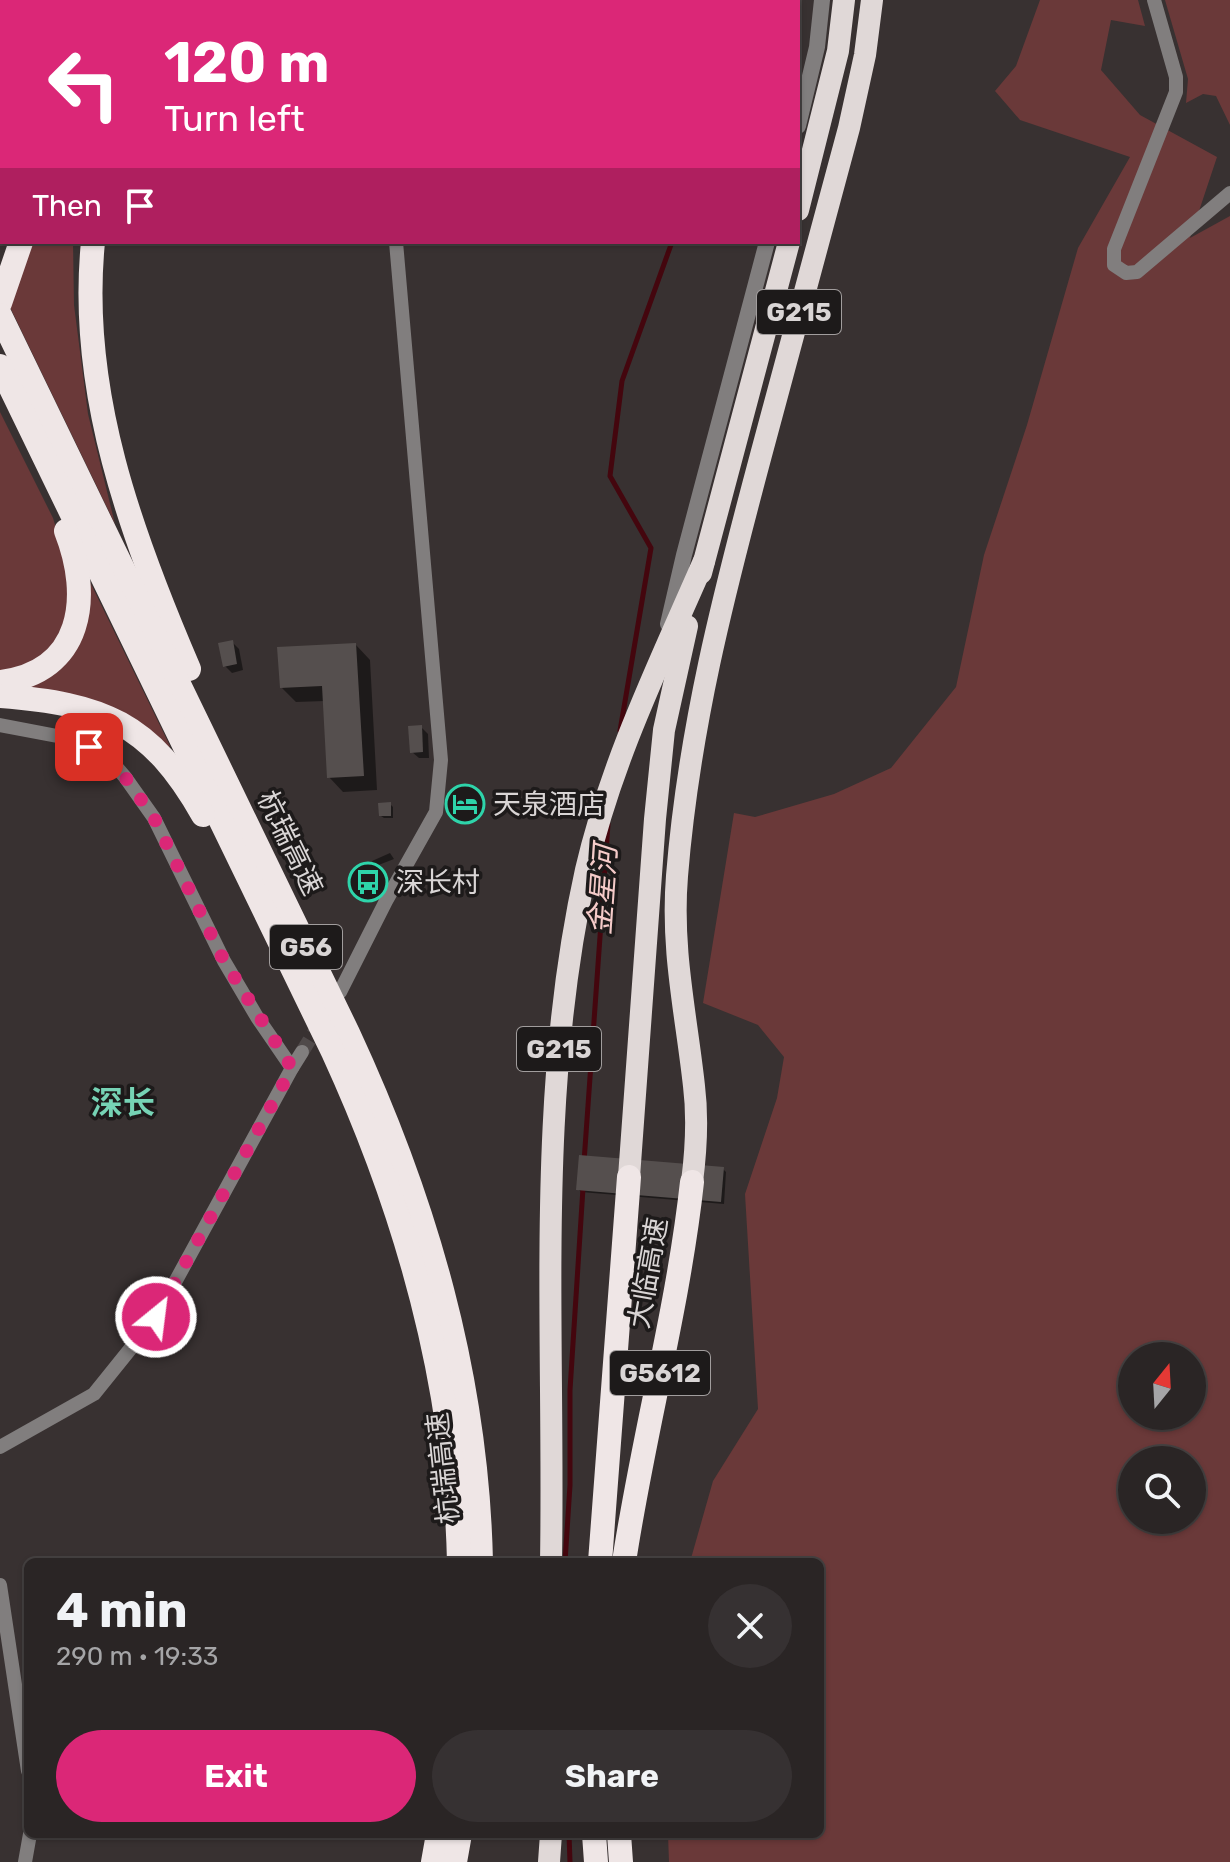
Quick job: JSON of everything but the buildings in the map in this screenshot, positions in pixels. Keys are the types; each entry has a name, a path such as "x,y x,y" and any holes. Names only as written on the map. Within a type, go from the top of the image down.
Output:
{"highway":[{"path":"800,202 838,51 844,0"},
{"name":"G215","path":"692,1182 695,1087 677,957 677,879 693,742 717,623 849,128 865,55 872,0"},
{"path":"0,266 7,244"},
{"path":"0,303 20,244"},
{"path":"93,244 90,297 93,345 113,458 146,563 205,706 253,835"},
{"name":"G215","path":"551,1558 551,1187 562,1019 578,912 604,806 660,662 704,561 788,244"},
{"name":"杭瑞高速","path":"0,315 369,1078 400,1153 426,1229 464,1382 475,1461 481,1558"},
{"name":"杭瑞高速","path":"0,366 365,1124 393,1198 435,1348 448,1424 459,1558"},
{"path":"0,682 29,675 53,660 76,626 81,598 73,550 14,395"},
{"path":"629,1177 664,730 704,561 732,566"},
{"path":"0,696 63,702 86,708 133,731 180,778 268,918"},
{"name":"大临高速","path":"600,1558 629,1177"},
{"name":"大临高速","path":"625,1558 633,1502 676,1294 692,1182"},
{"path":"433,1862 437,1838"},
{"path":"455,1862 459,1838"},
{"path":"549,1862 551,1838"},
{"path":"594,1838 596,1862"},
{"path":"619,1838 621,1862"}],"street":[{"path":"800,118 817,47 822,0"},
{"path":"1154,0 1176,77 1176,92 1114,249 1114,265 1123,273 1137,272 1230,193"},
{"path":"340,992 436,812 441,760 396,244"},
{"path":"660,662 684,555 766,244"},
{"path":"0,725 73,739 105,754 125,777 154,818 224,961 292,1068"},
{"path":"0,1447 94,1394 156,1317 302,1052"},
{"path":"0,1585 24,1744"},
{"path":"25,1862 29,1838"}],"shaded area":[{"path":"1040,0 1138,0 1145,26 1111,20 1101,70 1140,115 1217,157 1190,238 1230,216 1230,1862 669,1862 668,1838 824,1838 824,1558 691,1558 713,1481 758,1409 745,1194 777,1098 784,1057 758,1025 703,1003 734,813 755,817 834,794 891,768 956,687 984,555 1027,425 1078,248 1130,157 1020,120 995,91 1016,66"},
{"path":"1165,0 1230,0 1230,125 1216,96 1203,94 1186,103 1188,79"},
{"path":"28,244 73,244 74,305 88,414 115,524 7,301"},
{"path":"0,412 53,518 71,578 71,606 54,644 35,661 0,672"},
{"path":"89,580 170,746 167,749 23,688 54,669"}],"waterway":[{"name":"金星河","path":"620,731 651,548 610,476 622,381 671,244"},
{"name":"金星河","path":"584,1162 608,824"},
{"name":"金星河","path":"565,1558 570,1485 570,1390 583,1188"},
{"name":"金星河","path":"569,1838 570,1862"}],"tunnel":[{"path":"302,1052 320,1023"}],"place":[{"name":"天泉酒店","path":"465,804"},
{"name":"深长村","path":"368,882"}],"district":[{"name":"深长","path":"123,1103"}],"route":[{"path":"89,747 105,754 154,818 224,961 292,1068 156,1317"}]}
